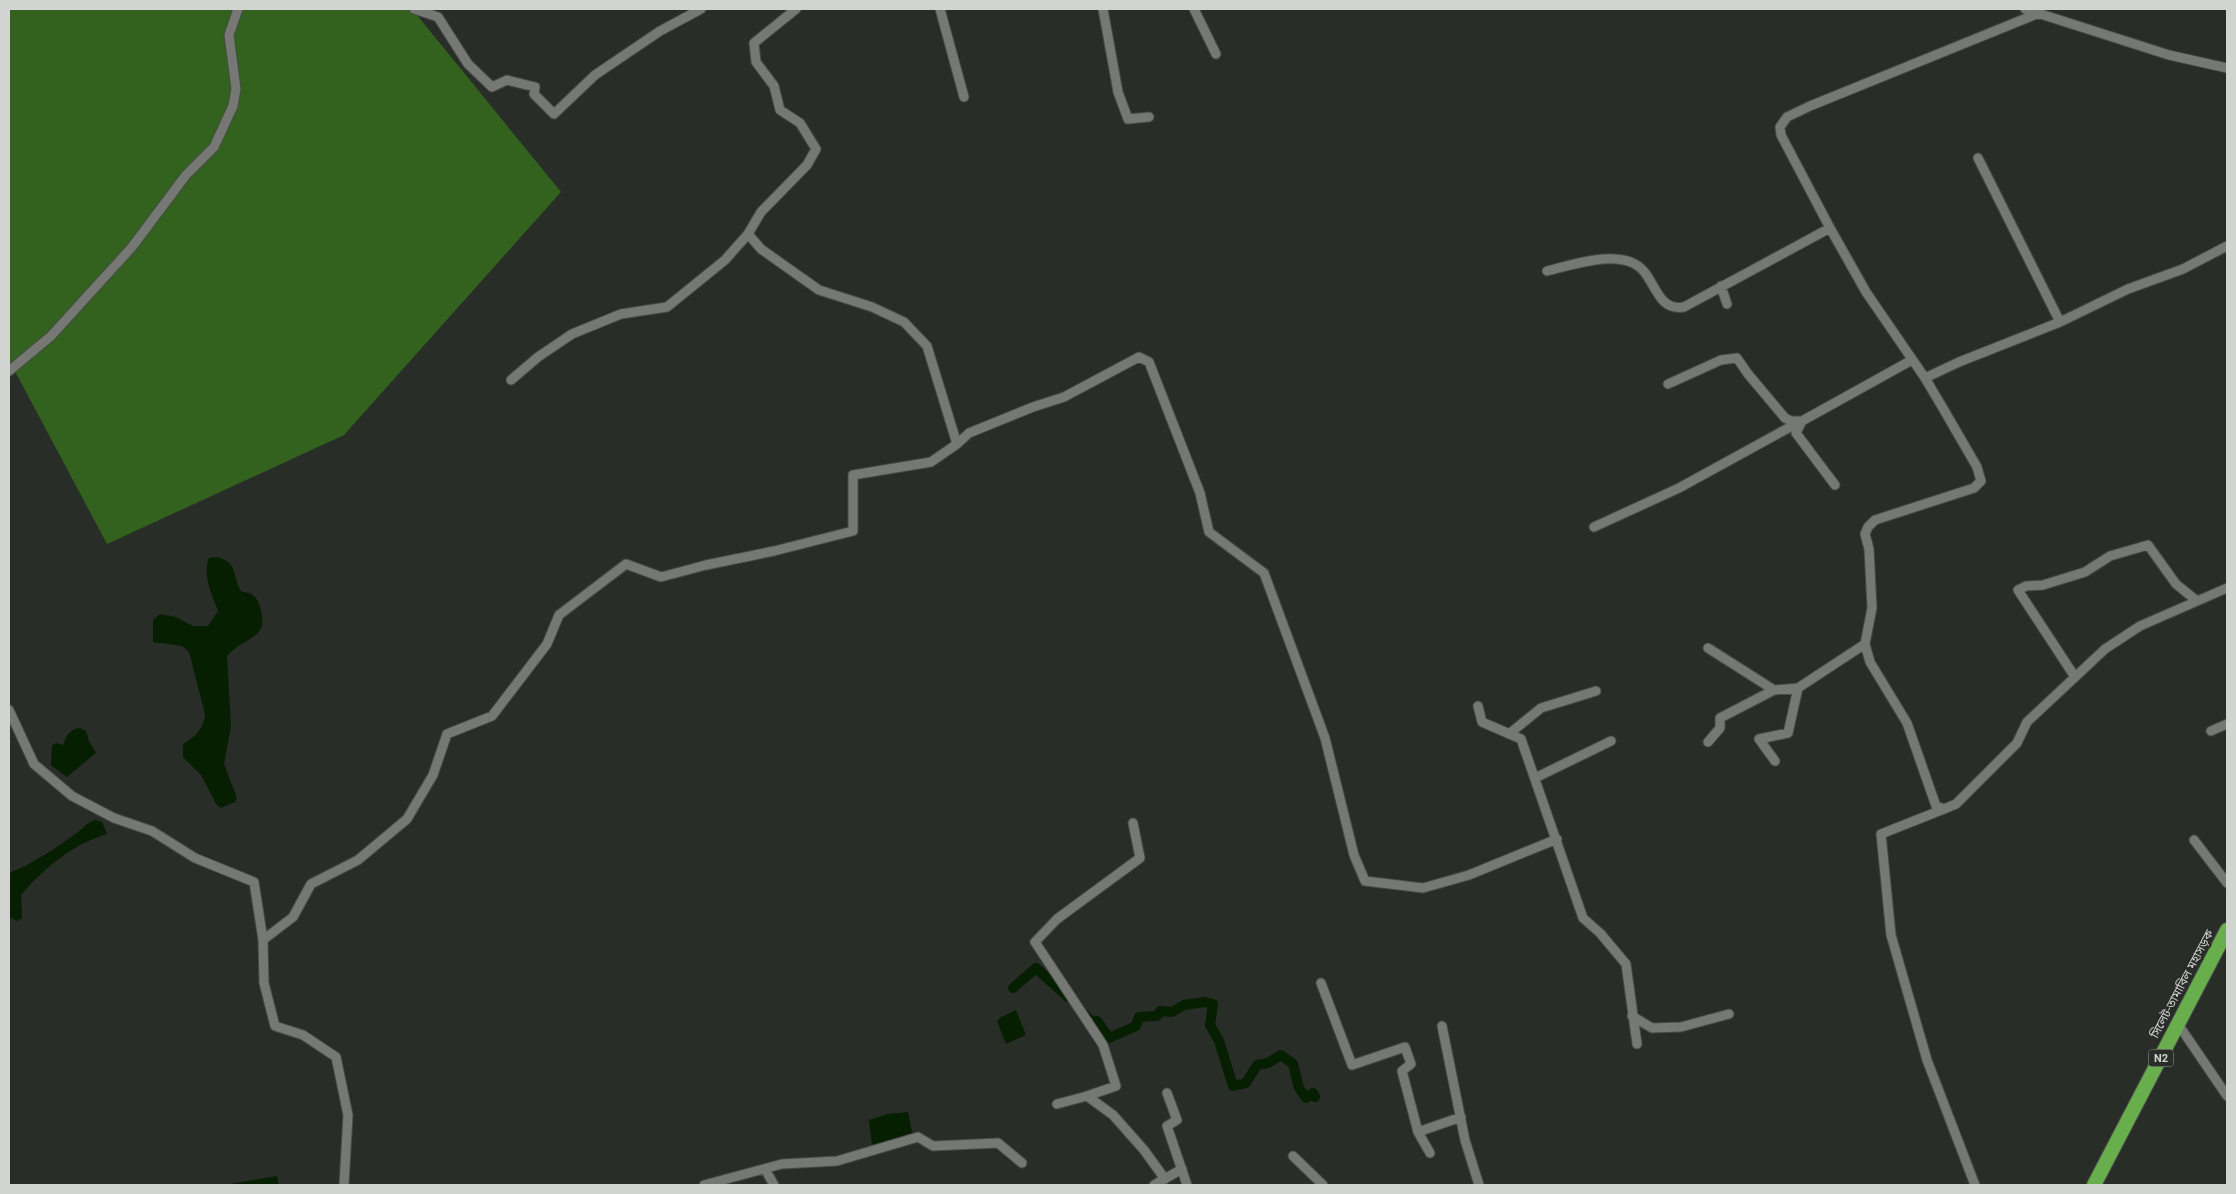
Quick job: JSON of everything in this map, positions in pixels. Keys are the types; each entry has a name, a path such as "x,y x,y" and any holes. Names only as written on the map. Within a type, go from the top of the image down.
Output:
{"highway":[{"name":"সিলেট-তামাবিল মহাসড়ক","path":"2094,1185 2227,930"}],"street":[{"path":"9,371 51,336 132,247 186,176 214,146 233,106 236,89 229,35 238,9"},
{"path":"414,9 438,17 468,64 492,87 507,80 536,87 534,94 554,114 595,75 660,31 701,9"},
{"path":"511,380 538,357 572,334 621,314 667,307 725,260 748,234 761,212 807,165 816,149 800,123 780,110 774,86 756,62 754,43 796,9"},
{"path":"940,9 964,97"},
{"path":"1103,9 1118,92 1128,119 1149,117"},
{"path":"1194,9 1216,54"},
{"path":"2025,9 2169,55 2227,68"},
{"path":"1944,809 1936,806 1907,723 1870,662 1865,644 1872,608 1869,549 1865,534 1868,527 1875,520 1974,488 1981,481 1977,467 1925,378 1866,292 1781,134 1780,127 1786,117 1819,102 2039,14"},
{"path":"1978,158 2060,322"},
{"path":"1547,271 1594,260 1621,260 1634,263 1645,274 1665,303 1674,309 1684,307 1830,228"},
{"path":"748,234 761,248 819,290 872,307 904,322 927,346 957,444"},
{"path":"1925,378 1959,362 2060,322 2128,289 2183,269 2227,246"},
{"path":"1721,286 1727,304"},
{"path":"263,940 293,917 311,884 358,860 408,819 433,775 447,734 492,716 547,644 559,615 626,564 661,577 853,531 853,476 931,462 969,433 1033,407 1064,397 1139,357 1149,362 1200,493 1210,532 1264,574 1325,738 1354,855 1365,881 1423,888 1469,875 1557,839"},
{"path":"1668,384 1721,360 1737,358 1785,418 1802,421"},
{"path":"1594,527 1686,485 1912,360"},
{"path":"1802,421 1796,433 1835,485"},
{"path":"2075,677 2018,590 2026,586 2043,585 2085,572 2110,556 2148,544 2176,584 2197,601"},
{"path":"1975,1185 1927,1060 1892,935 1881,834 1956,804 2017,743 2027,722 2105,649 2140,626 2227,588"},
{"path":"1708,742 1720,728 1720,718 1774,690 1798,688 1865,644"},
{"path":"1708,648 1774,690"},
{"path":"1775,761 1759,739 1788,734 1798,688"},
{"path":"1510,734 1541,708 1596,691"},
{"path":"1478,706 1482,722 1521,739 1583,918 1600,933 1626,964 1637,1044"},
{"path":"9,710 34,764 72,796 114,818 152,831 195,858 254,882 263,940 264,983 274,1026 303,1035 336,1057 348,1115 344,1185"},
{"path":"2211,731 2227,724"},
{"path":"1535,778 1610,741"},
{"path":"1057,1104 1116,1086 1103,1045 1035,942 1057,919 1140,858 1133,823"},
{"path":"2194,840 2227,883"},
{"path":"1321,983 1352,1066 1405,1047 1411,1064 1402,1072 1418,1132 1430,1153"},
{"path":"1632,1016 1652,1028 1680,1027 1729,1014"},
{"path":"2178,1024 2227,1096"},
{"path":"1442,1026 1465,1140 1478,1185"},
{"path":"1167,1093 1177,1120 1167,1126 1187,1185"},
{"path":"1087,1096 1113,1116 1144,1150 1164,1179"},
{"path":"1418,1132 1461,1117"},
{"path":"704,1185 782,1164 837,1162 918,1137 933,1146 998,1143 1022,1162"},
{"path":"1293,1156 1323,1185"},
{"path":"766,1169 774,1185"},
{"path":"1154,1185 1182,1169"}],"green space":[{"path":"9,9 412,9 561,192 344,435 107,544 9,360"}],"shaded area":[{"path":"216,557 229,562 242,592 255,597 262,616 260,631 227,656 231,726 224,764 237,798 235,802 221,808 216,804 201,775 183,757 183,744 198,732 203,724 205,714 189,652 182,646 153,642 153,620 160,614 176,617 193,626 208,626 218,611 207,578 209,558"},
{"path":"80,728 86,731 96,753 67,777 51,765 52,746 56,743 63,745 69,733"},
{"path":"96,820 102,822 107,834 82,844 49,866 21,895 22,918 17,921 9,917 9,873 42,856 87,824"},
{"path":"1016,1010 1026,1035 1006,1044 997,1021"},
{"path":"908,1112 913,1136 872,1145 869,1120 888,1114"},
{"path":"277,1176 279,1185 226,1185 230,1184"}],"waterway":[{"path":"1013,988 1036,968 1068,997"},
{"path":"1083,1013 1092,1022 1097,1021 1109,1038 1136,1026 1139,1017 1157,1016 1160,1011 1172,1012 1184,1005 1205,1002 1213,1004 1210,1025 1219,1041 1233,1086 1246,1083 1257,1065 1268,1063 1281,1055 1293,1064 1299,1088 1306,1098 1313,1093 1315,1097"}]}
